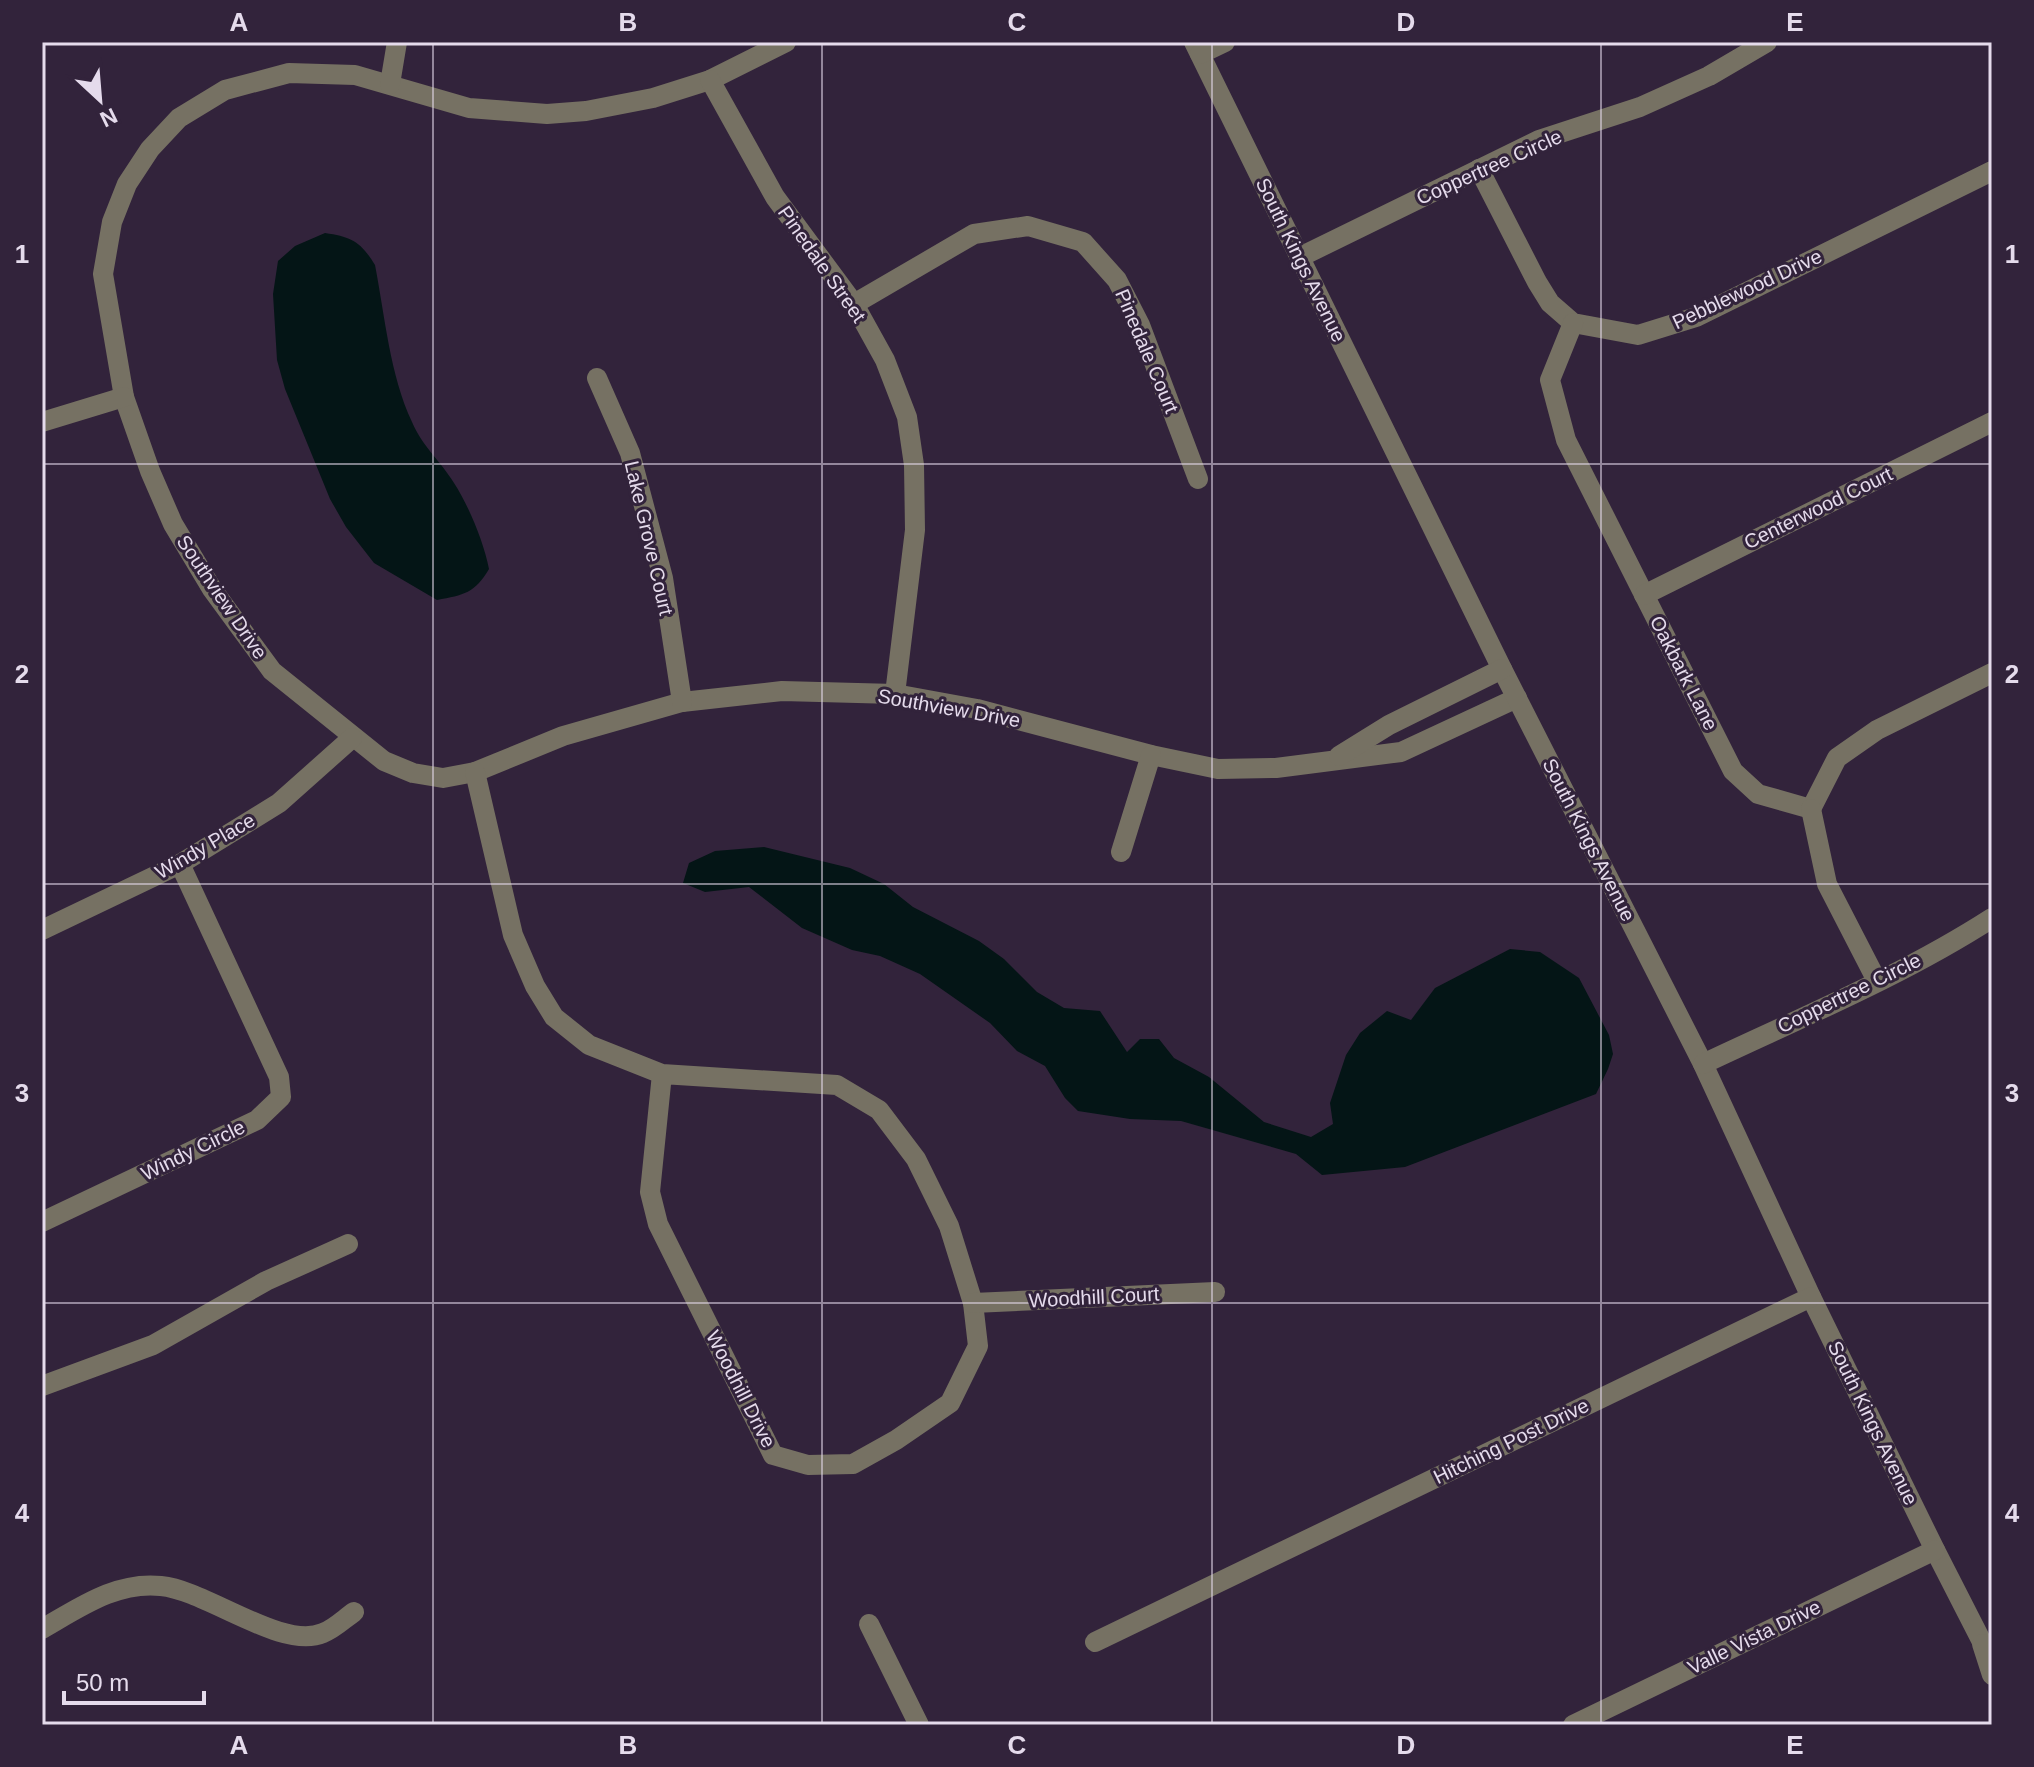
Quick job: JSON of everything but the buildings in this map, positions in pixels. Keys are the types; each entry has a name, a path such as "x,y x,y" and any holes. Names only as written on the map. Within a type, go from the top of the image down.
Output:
{"street":[{"path":"390,84 397,42"},
{"name":"Southview Drive","path":"786,42 710,80 653,98 586,111 547,114 469,108 355,75 289,73 225,90 179,118 150,149 127,184 112,222 103,274 124,397 173,524 212,589 272,671 384,761 413,773 443,778 475,772 563,736 682,702 782,691 895,694 977,709 1151,755 1218,769 1276,768 1335,758 1401,752 1517,698"},
{"path":"1197,48 1225,42"},
{"name":"Coppertree Circle","path":"1300,257 1539,140 1640,107 1709,76 1767,42"},
{"name":"South Kings Avenue","path":"1197,48 1502,669 1703,1064 1811,1297 1935,1550 1987,1648 1992,1675"},
{"name":"Pinedale Street","path":"710,80 775,197 854,304 885,360 907,417 914,465 915,530 895,694"},
{"path":"1479,169 1537,282 1550,303 1573,323"},
{"name":"Pebblewood Drive","path":"1573,323 1638,335 1696,317 1992,171"},
{"name":"Pinedale Court","path":"854,304 974,234 1028,226 1083,242 1117,280 1140,325 1198,479"},
{"name":"Oakbark Lane","path":"1573,323 1550,380 1566,440 1733,771 1758,794 1811,809"},
{"name":"Lake Grove Court","path":"597,378 630,453 663,578 682,702"},
{"path":"42,422 124,397"},
{"name":"Centerwood Court","path":"1644,595 1992,422"},
{"name":"Southview Drive","path":"1335,758 1389,725 1502,669"},
{"path":"1877,981 1827,884 1811,809 1837,758 1877,730 1992,673"},
{"name":"Windy Place","path":"42,930 180,864 279,803 352,738"},
{"path":"1121,852 1151,755"},
{"name":"Woodhill Drive","path":"475,772 513,935 535,986 554,1017 589,1045 662,1074 837,1085 879,1110 916,1159 942,1213 973,1303 978,1346 950,1403 896,1440 853,1464 808,1465 773,1455 658,1224 650,1192 662,1074"},
{"name":"Windy Circle","path":"42,1222 257,1120 281,1097 279,1077 180,864"},
{"name":"Coppertree Circle","path":"1703,1064 1877,981 1992,918"},
{"path":"42,1386 153,1345 266,1281 348,1244"},
{"name":"Woodhill Court","path":"973,1303 1215,1292"},
{"name":"Hitching Post Drive","path":"1095,1642 1811,1297"},
{"name":"Valle Vista Drive","path":"1573,1725 1935,1550"},
{"path":"42,1629 104,1594 140,1586 163,1586 279,1632 305,1637 323,1633 354,1612"},
{"path":"869,1624 919,1725"}],"shaded area":[{"path":"325,233 355,242 375,265 389,345 405,404 422,440 460,492 480,536 489,569 474,588 462,594 437,600 374,563 346,527 330,499 285,389 277,360 273,294 278,261 295,246"},
{"path":"764,847 850,868 884,884 913,907 979,941 1004,959 1037,992 1064,1008 1100,1011 1127,1052 1140,1039 1159,1039 1174,1058 1209,1077 1264,1122 1311,1137 1333,1124 1330,1103 1346,1055 1360,1033 1387,1011 1411,1020 1435,988 1510,949 1540,952 1579,978 1609,1035 1613,1054 1596,1094 1405,1167 1322,1175 1296,1154 1181,1121 1130,1119 1078,1111 1065,1098 1045,1066 1017,1051 990,1023 920,974 802,928 749,887 705,892 683,883 689,863 715,851"}]}
